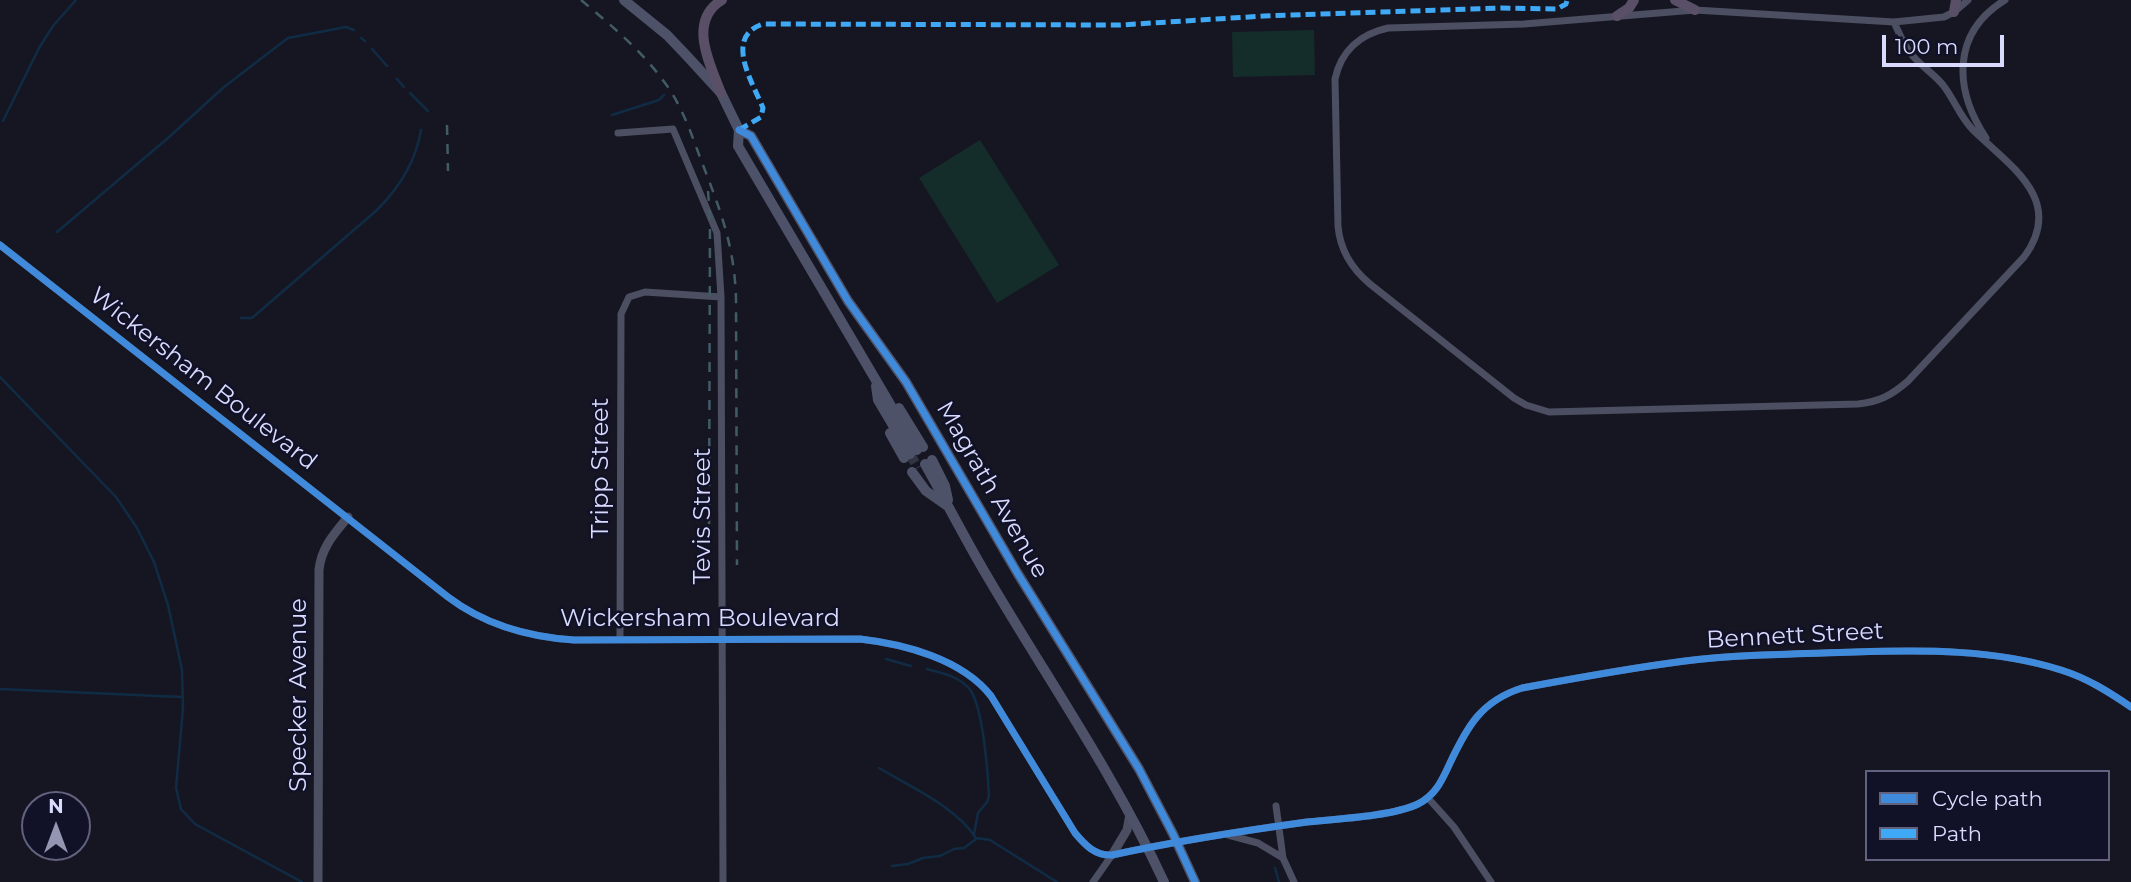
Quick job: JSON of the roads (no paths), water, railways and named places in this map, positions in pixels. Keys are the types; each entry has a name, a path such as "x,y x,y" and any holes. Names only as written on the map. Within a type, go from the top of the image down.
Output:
{"highway":[{"path":"721,93 703,37 708,12 722,0"},
{"path":"1617,16 1629,8 1634,0"},
{"path":"1675,0 1695,10"}],"main road":[{"name":"Magrath Avenue","path":"624,0 667,36 721,93 739,131 751,136 848,301 906,382 1018,574 1139,769 1195,882"},
{"path":"739,131 738,146 874,378 914,452 882,419 874,378"},
{"path":"949,507 926,491 922,466 945,486 949,507 989,580 1108,773 1164,882"}],"street":[{"path":"1894,22 1910,54 1941,82 1971,129 2024,178 2033,193 2039,214 2036,237 2024,257 1908,381 1890,396 1879,401 1858,404 1549,412 1529,407 1370,284 1351,264 1342,244 1338,226 1334,93 1337,68 1349,48 1377,30 1524,24 1695,10 1894,22 1944,17 1955,6 1968,0"},
{"path":"1993,147 1979,127 1967,100 1963,68 1965,52 1975,27 1988,12 2005,0"},
{"name":"Tevis Street","path":"618,133 673,129 717,233 721,297 723,882"},
{"name":"Wickersham Boulevard","path":"0,245 472,614 496,625 530,635 559,639 860,639 899,645 950,664 967,673 991,696 1075,833 1096,853 1112,855"},
{"name":"Tripp Street","path":"620,640 621,314 629,297 645,292 721,297"},
{"name":"Specker Avenue","path":"318,882 319,570 327,543 348,517"},
{"name":"Bennett Street","path":"1427,799 1441,784 1471,723 1499,698 1522,688 1686,661 1896,650 1962,652 2031,662 2062,670 2099,686 2131,707"},
{"path":"1112,855 1222,833 1402,809 1427,799 1454,827 1491,882"},
{"path":"1276,806 1283,858 1294,882"},
{"path":"1093,882 1124,836 1130,814"},
{"path":"1222,833 1258,843 1283,858"}],"waterway":[{"path":"3,121 39,48 53,26 76,0"},
{"path":"57,232 224,87 288,38 346,27 354,30"},
{"path":"361,38 365,41"},
{"path":"372,49 387,66"},
{"path":"397,79 404,87"},
{"path":"410,93 428,111"},
{"path":"612,115 659,100 664,95"},
{"path":"241,318 252,318 377,210 405,173 421,130"},
{"path":"0,377 116,497 137,528 154,562 168,605 182,670 183,708 176,788 181,809 195,824 302,882"},
{"path":"886,659 911,666"},
{"path":"927,669 962,682 971,691 979,712 989,796 978,813 974,834"},
{"path":"0,689 182,697"},
{"path":"879,768 945,807 976,838 990,840 1057,882"},
{"path":"892,866 940,856 954,849 964,848 976,839"},
{"path":"1275,868 1279,882"}],"tunnel":[{"path":"910,454 918,468"}],"railway":[{"path":"581,0 636,49 671,92 690,130 725,228 733,263 736,300 737,565"},
{"path":"447,125 448,171"},
{"path":"708,191 709,537"}]}
